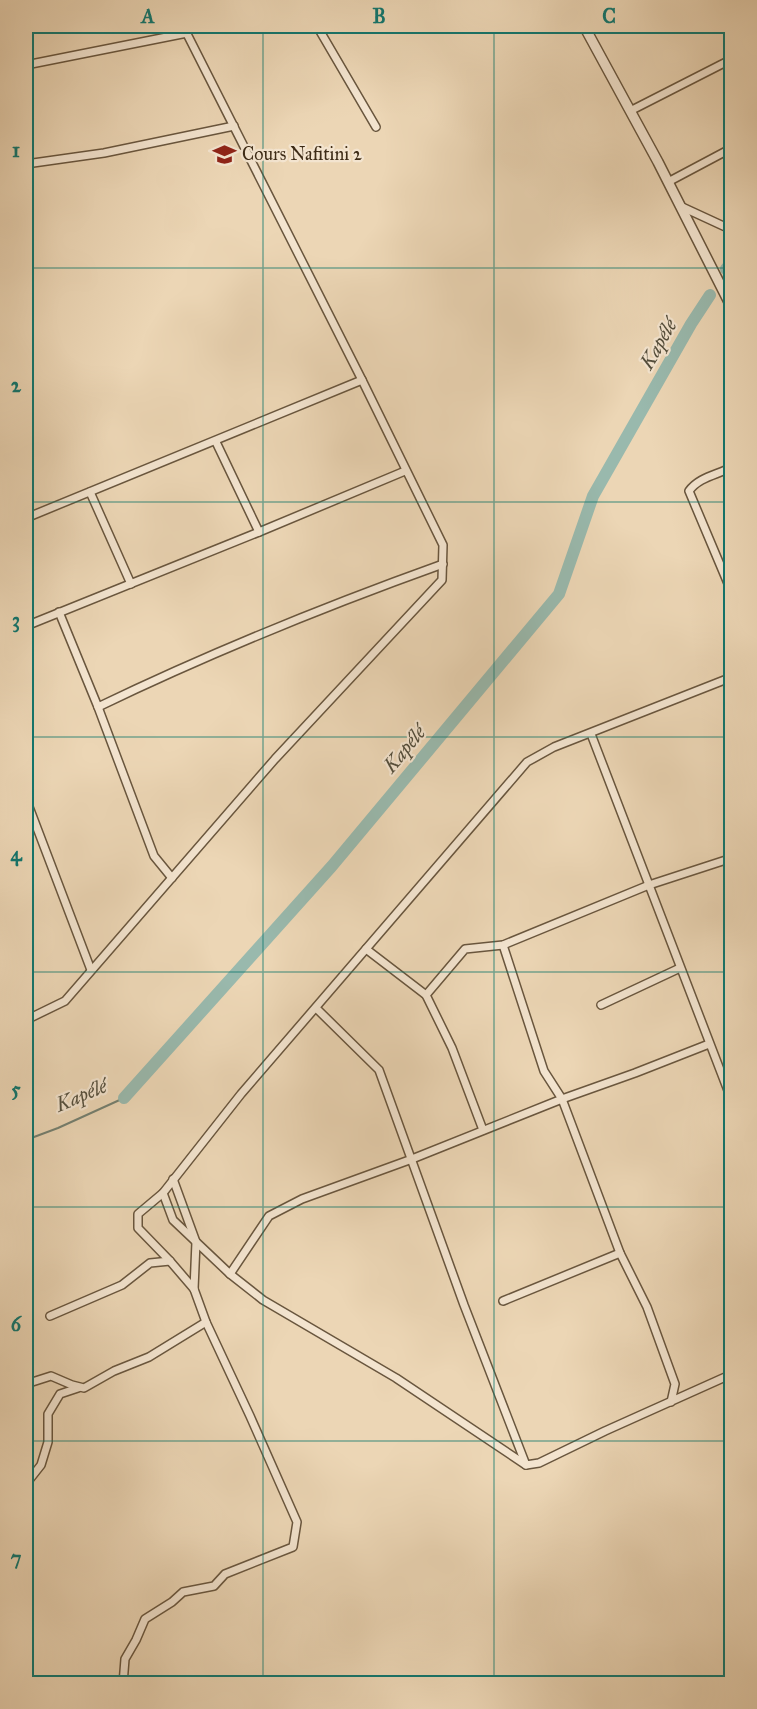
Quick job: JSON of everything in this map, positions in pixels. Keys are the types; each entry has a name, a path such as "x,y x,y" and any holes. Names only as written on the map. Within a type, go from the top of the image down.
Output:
{"street":[{"path":"317,26 376,127"},
{"path":"585,26 732,308"},
{"path":"26,65 185,29 443,545 442,580 275,759 64,1001 26,1020"},
{"path":"630,111 732,59"},
{"path":"26,164 104,153 234,126"},
{"path":"668,182 732,148"},
{"path":"680,206 732,230"},
{"path":"26,518 362,380"},
{"path":"216,441 259,532"},
{"path":"732,468 702,479 688,491 732,593"},
{"path":"26,626 405,471"},
{"path":"90,492 131,584"},
{"path":"98,707 178,669 382,586 443,564"},
{"path":"59,612 98,707 154,856 172,878"},
{"path":"123,1683 125,1659 145,1619 183,1592 214,1586 225,1574 293,1547 297,1522 206,1322 194,1289 138,1228 138,1214 163,1193 241,1094 527,762 554,747 732,677"},
{"path":"591,734 732,1101"},
{"path":"26,800 91,970"},
{"path":"426,995 465,949 503,945 649,885 732,858"},
{"path":"503,945 544,1071 562,1099 620,1253 647,1307 675,1384 670,1402"},
{"path":"366,949 426,995 452,1048 483,1130"},
{"path":"602,1005 680,968"},
{"path":"316,1008 380,1070 464,1305 526,1465"},
{"path":"230,1274 269,1216 302,1199 709,1044"},
{"path":"173,1179 196,1242 194,1289"},
{"path":"163,1193 173,1220 230,1274 263,1300 396,1378 526,1465 539,1463 732,1374"},
{"path":"503,1301 620,1253"},
{"path":"50,1316 122,1285 150,1263 170,1261"},
{"path":"26,1484 41,1465 48,1442 48,1414 60,1394 84,1388 114,1371 149,1357 206,1322"},
{"path":"26,1384 51,1376 81,1387"}],"waterway":[{"name":"Kapélé","path":"726,269 732,262"},
{"name":"Kapélé","path":"124,1098 332,866 559,594 593,496 691,324 710,295"},
{"name":"Kapélé","path":"26,1140 124,1098"}],"place":[{"name":"Cours Nafitini 2","path":"224,154"}]}
